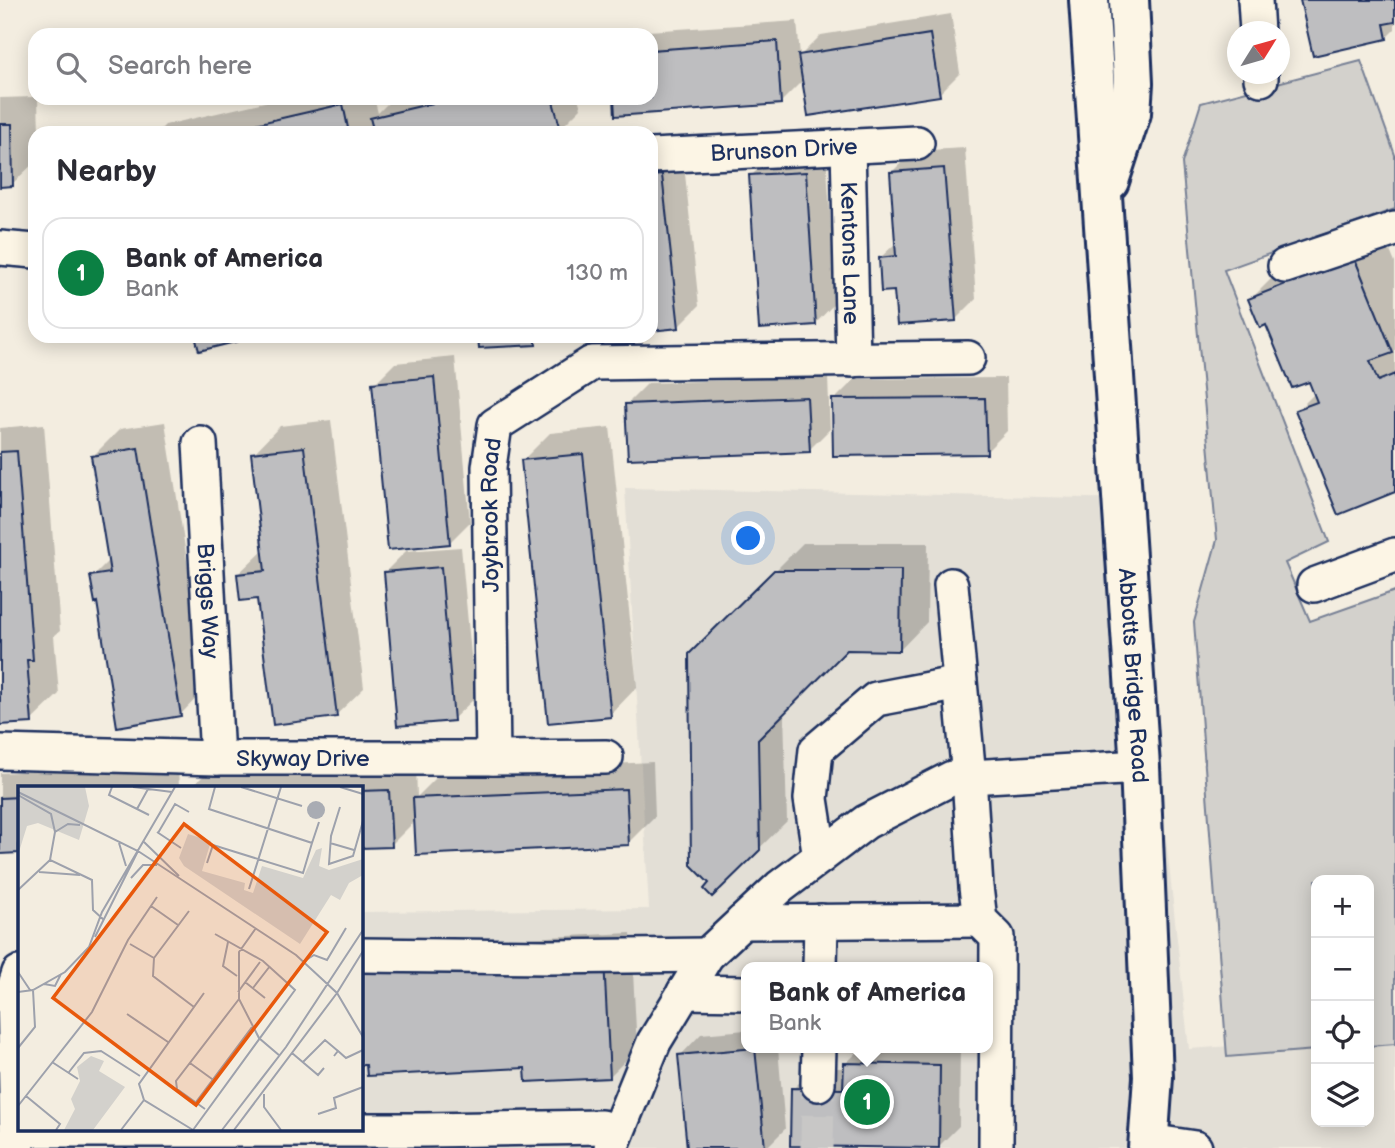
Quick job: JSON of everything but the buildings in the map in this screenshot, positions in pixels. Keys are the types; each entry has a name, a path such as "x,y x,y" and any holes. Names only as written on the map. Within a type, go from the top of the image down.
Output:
{"main road":[{"name":"Abbotts Bridge Road","path":"1102,203 1131,113 1133,83 1129,0"},
{"name":"Abbotts Bridge Road","path":"1090,18 1140,767 1153,1077 1149,1144"}],"street":[{"path":"1068,0 1090,18"},
{"path":"1255,0 1256,21"},
{"name":"Brunson Drive","path":"658,156 917,143"},
{"name":"Kentons Lane","path":"848,146 853,360"},
{"path":"1285,266 1395,229"},
{"path":"0,248 28,250"},
{"name":"Joybrook Road","path":"493,758 489,467 495,425 590,350 853,360 968,358"},
{"name":"Briggs Way","path":"200,443 217,758"},
{"path":"1314,586 1395,555"},
{"path":"951,584 980,920 997,937 993,977"},
{"path":"820,857 811,799 816,750 876,699 960,683"},
{"name":"Skyway Drive","path":"0,752 217,758 606,757"},
{"path":"362,1130 601,1127 614,1140 654,1042 707,956 780,887 866,822 952,778 1140,767"},
{"path":"742,922 980,920"},
{"path":"820,962 821,922"},
{"path":"362,955 707,956"},
{"path":"18,976 14,988 17,1139 179,1130"},
{"path":"684,992 741,993"},
{"path":"993,1027 996,1148"},
{"path":"818,1084 819,1053"},
{"path":"1149,1144 1195,1148"}],"shaded area":[{"path":"1361,61 1395,155 1395,209 1224,270 1329,542 1285,563 1310,621 1395,591 1395,1044 1374,1046 1374,875 1311,875 1311,1050 1227,1057 1194,622 1217,540 1182,163 1201,103 1273,84 1290,84 1290,80"},
{"path":"625,488 1129,499 1189,1049 1311,1040 1311,1127 1374,1127 1374,1036 1395,1034 1395,1148 21,1148 21,1130 362,1130 362,912 649,909"}],"tunnel":[{"path":"817,1148 818,1084"}],"place":[{"name":"Bank of America","path":"867,1102"}]}
